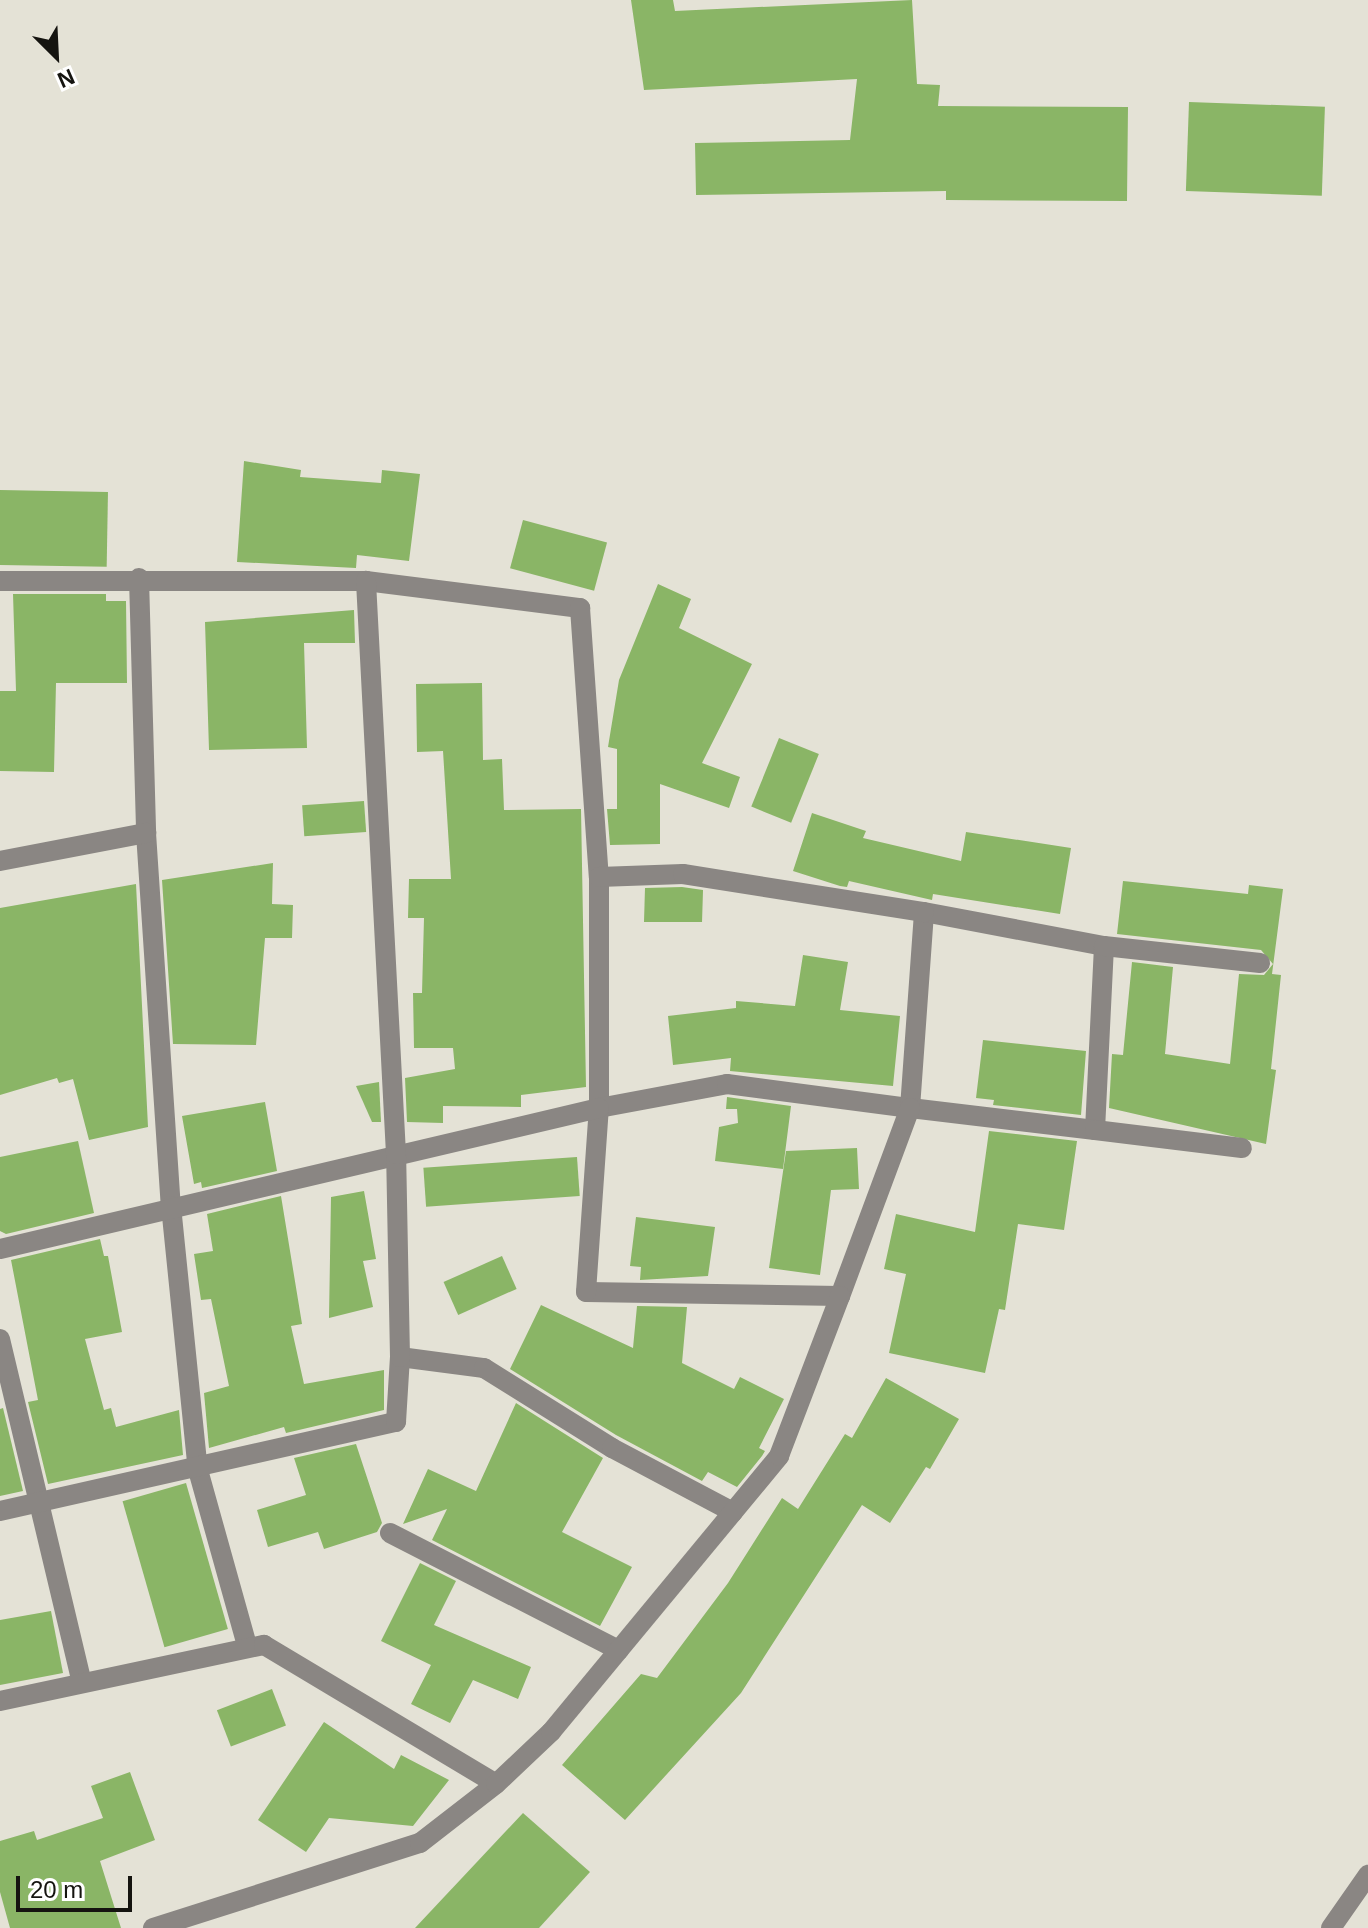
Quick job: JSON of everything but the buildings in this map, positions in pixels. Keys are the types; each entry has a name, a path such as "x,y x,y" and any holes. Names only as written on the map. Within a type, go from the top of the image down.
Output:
{"street":[{"path":"0,581 139,578 366,581 580,608 599,877 599,1108 586,1292 840,1296"},
{"path":"139,578 146,833 171,1206 198,1470 247,1645"},
{"path":"0,1511 41,1505 198,1470 396,1422 400,1357 396,1154 366,581"},
{"path":"0,861 146,833"},
{"path":"599,877 683,874 924,912 1104,946 1260,963"},
{"path":"153,1928 420,1843 496,1784 551,1732 779,1456 910,1108 924,912"},
{"path":"1095,1130 1104,946"},
{"path":"0,1249 396,1154 599,1108 727,1084 1242,1148"},
{"path":"0,1339 81,1680"},
{"path":"400,1357 484,1368 612,1448 733,1512"},
{"path":"390,1533 619,1650"},
{"path":"0,1701 81,1680 247,1645 272,1649 300,1671 496,1784"},
{"path":"1331,1928 1368,1875"}]}
